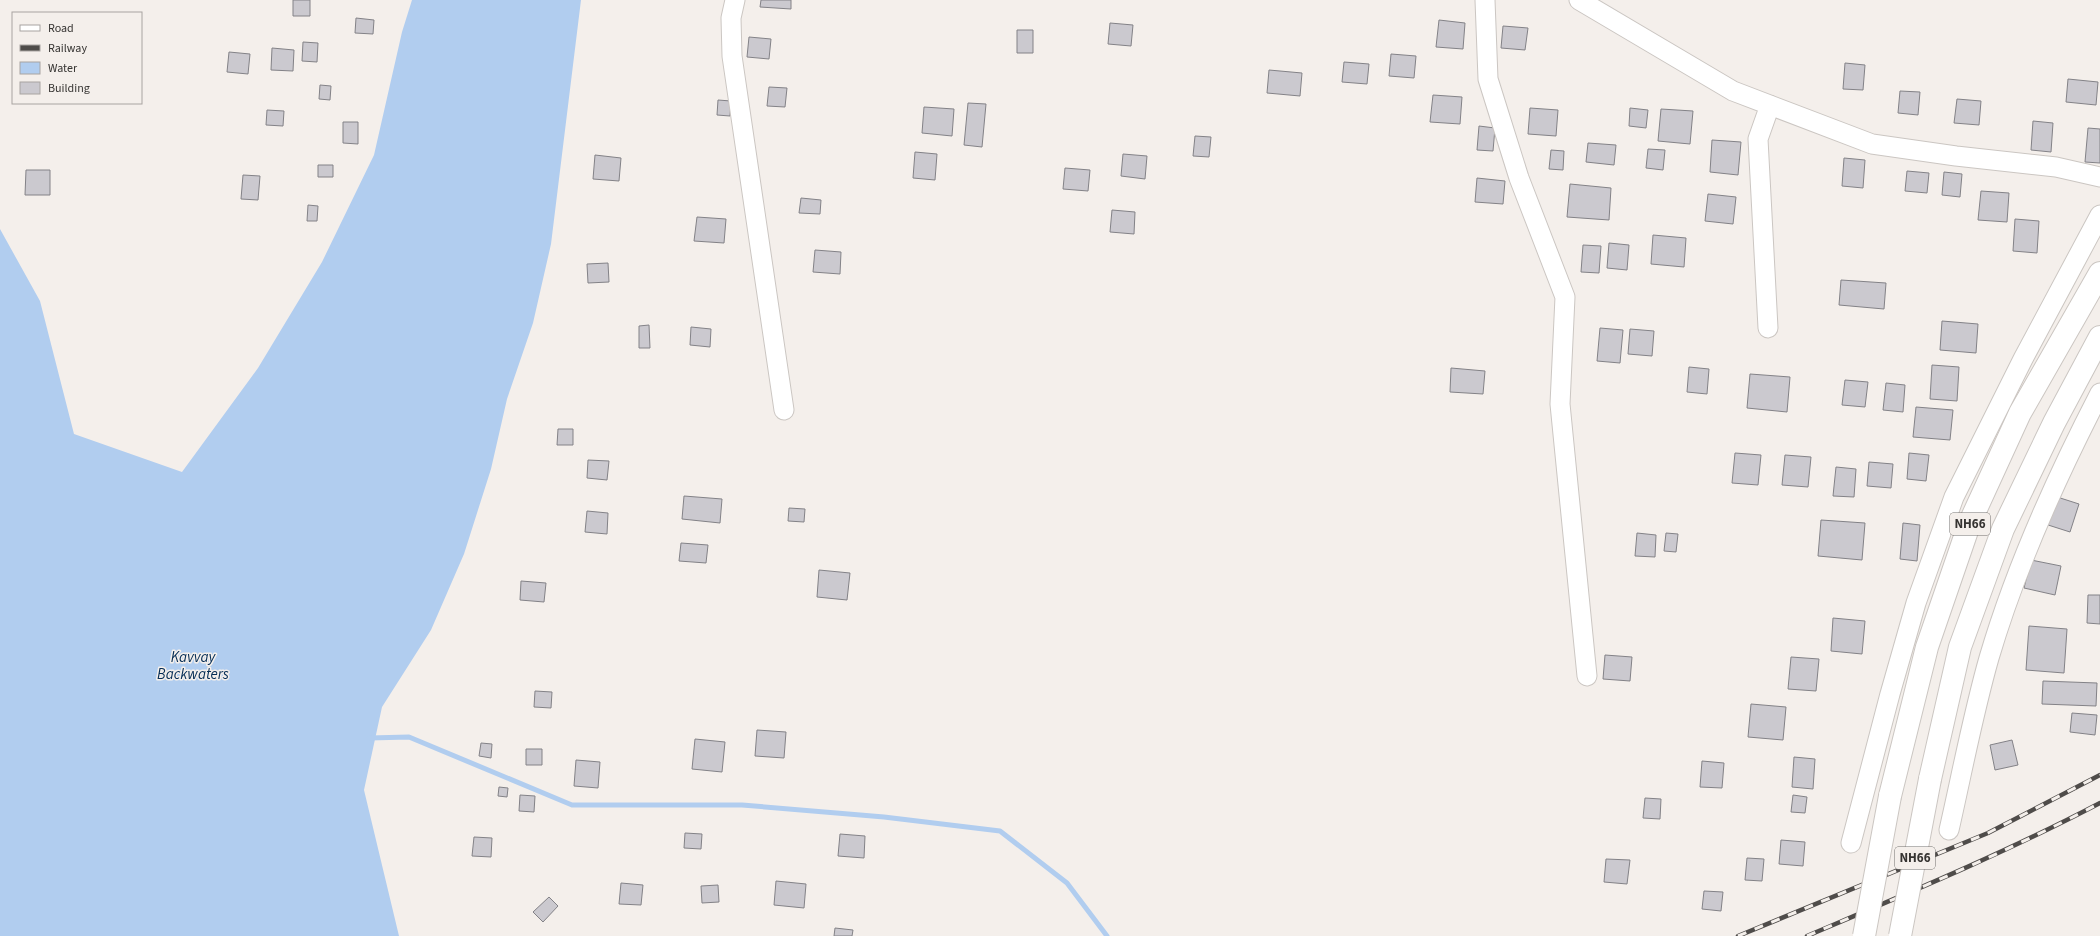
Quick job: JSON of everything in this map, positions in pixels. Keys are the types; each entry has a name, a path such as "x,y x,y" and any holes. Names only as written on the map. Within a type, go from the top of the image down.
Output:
{"highway":[{"name":"NH66","path":"1864,936 1890,796 1927,647 1970,522 2020,413 2100,273"},
{"name":"NH66","path":"1900,936 1930,779 1960,647 2003,529 2054,423 2100,337"}],"street":[{"path":"735,0 731,18 732,56 784,410"},
{"path":"1485,0 1488,79 1519,178 1565,297 1560,404 1587,676"},
{"path":"1580,0 1733,91 1872,144 1956,156 2056,167 2100,177"},
{"path":"1768,328 1758,139 1770,105"},
{"path":"1851,843 1890,694 1916,603 1954,497 2023,360 2100,216"},
{"path":"1949,830 1994,644 2030,539 2075,442 2100,393"}],"water":[{"name":"Kavvay Backwaters","path":"412,0 581,0 551,244 533,323 507,399 491,469 464,554 431,630 382,707 364,790 399,936 0,936 0,229 40,301 74,434 182,472 258,368 322,262 374,155 402,32"}],"building":[{"path":"293,0 310,0 310,16 293,16"},
{"path":"761,0 791,0 791,9 760,7"},
{"path":"356,18 374,20 373,34 355,33"},
{"path":"1439,20 1465,23 1463,49 1436,47"},
{"path":"1110,23 1133,25 1131,46 1108,44"},
{"path":"1503,26 1528,28 1525,50 1501,48"},
{"path":"1017,30 1033,30 1033,53 1017,53"},
{"path":"749,37 771,39 769,59 747,57"},
{"path":"303,42 318,43 317,62 302,61"},
{"path":"272,48 294,50 293,71 271,70"},
{"path":"229,52 250,54 248,74 227,72"},
{"path":"1391,54 1416,56 1414,78 1389,76"},
{"path":"1344,62 1369,64 1367,84 1342,82"},
{"path":"1845,63 1865,65 1863,90 1843,89"},
{"path":"1269,70 1302,73 1300,96 1267,93"},
{"path":"2068,79 2098,82 2096,105 2066,102"},
{"path":"320,85 331,86 330,100 319,99"},
{"path":"769,87 787,88 785,107 767,106"},
{"path":"1900,91 1920,92 1918,115 1898,113"},
{"path":"1433,95 1462,97 1460,124 1430,122"},
{"path":"1957,99 1981,101 1979,125 1954,123"},
{"path":"718,100 731,101 730,116 717,115"},
{"path":"968,103 986,104 982,147 964,145"},
{"path":"924,107 954,109 952,136 922,133"},
{"path":"1530,108 1558,110 1556,136 1528,134"},
{"path":"1630,108 1648,110 1646,128 1629,126"},
{"path":"1661,109 1693,111 1690,144 1658,141"},
{"path":"267,110 284,111 283,126 266,125"},
{"path":"2033,121 2053,123 2051,152 2031,150"},
{"path":"343,122 358,122 358,144 343,143"},
{"path":"1479,126 1495,128 1493,151 1477,150"},
{"path":"2088,128 2100,129 2100,163 2085,162"},
{"path":"1195,136 1211,137 1209,157 1193,156"},
{"path":"1712,140 1741,142 1738,175 1710,172"},
{"path":"1588,143 1616,145 1614,165 1586,162"},
{"path":"1648,149 1665,150 1663,170 1646,168"},
{"path":"1551,150 1564,151 1563,170 1549,169"},
{"path":"915,152 937,154 935,180 913,178"},
{"path":"1123,154 1147,156 1145,179 1121,176"},
{"path":"595,155 621,158 619,181 593,179"},
{"path":"1844,158 1865,160 1863,188 1842,186"},
{"path":"318,165 333,165 333,177 318,177"},
{"path":"1065,168 1090,170 1088,191 1063,189"},
{"path":"26,170 50,170 50,195 25,195"},
{"path":"1907,171 1929,173 1927,193 1905,191"},
{"path":"1944,172 1962,174 1960,197 1942,195"},
{"path":"243,175 260,176 258,200 241,199"},
{"path":"1477,178 1505,181 1503,204 1475,202"},
{"path":"1570,184 1611,188 1609,220 1567,217"},
{"path":"1981,191 2009,193 2007,222 1978,220"},
{"path":"1708,194 1736,197 1733,224 1705,221"},
{"path":"801,198 821,200 820,214 799,213"},
{"path":"308,205 318,206 317,221 307,221"},
{"path":"1112,210 1135,212 1134,234 1110,232"},
{"path":"697,217 726,219 724,243 694,241"},
{"path":"2015,219 2039,221 2037,253 2013,251"},
{"path":"1653,235 1686,238 1684,267 1651,264"},
{"path":"1609,243 1629,245 1627,270 1607,268"},
{"path":"1583,245 1601,246 1599,273 1581,272"},
{"path":"815,250 841,252 840,274 813,272"},
{"path":"608,263 609,282 588,283 587,264"},
{"path":"1841,280 1886,283 1884,309 1839,305"},
{"path":"1942,321 1978,324 1976,353 1940,350"},
{"path":"649,325 650,348 639,348 639,326"},
{"path":"691,327 711,329 710,347 690,345"},
{"path":"1600,328 1623,330 1620,363 1597,361"},
{"path":"1630,329 1654,331 1652,356 1628,354"},
{"path":"1932,365 1959,367 1957,401 1930,399"},
{"path":"1689,367 1709,369 1707,394 1687,392"},
{"path":"1451,368 1485,371 1483,394 1450,392"},
{"path":"1750,374 1790,377 1787,412 1747,408"},
{"path":"1845,380 1868,382 1865,407 1842,405"},
{"path":"1886,383 1905,385 1903,412 1883,410"},
{"path":"1916,407 1953,410 1950,440 1913,437"},
{"path":"558,429 573,429 573,445 557,445"},
{"path":"1735,453 1761,455 1758,485 1732,483"},
{"path":"1909,453 1929,455 1926,481 1907,479"},
{"path":"1785,455 1811,457 1808,487 1782,485"},
{"path":"588,460 609,461 607,480 587,478"},
{"path":"1869,462 1893,464 1891,488 1867,486"},
{"path":"1836,467 1856,469 1854,497 1833,496"},
{"path":"684,496 722,499 720,523 682,519"},
{"path":"2054,496 2079,504 2070,532 2045,524"},
{"path":"789,508 805,509 804,522 788,521"},
{"path":"587,511 608,513 607,534 585,532"},
{"path":"1821,520 1865,523 1862,560 1818,556"},
{"path":"1903,523 1920,525 1917,561 1900,559"},
{"path":"1637,533 1656,535 1655,557 1635,556"},
{"path":"1666,533 1678,534 1676,552 1664,551"},
{"path":"681,543 708,545 706,563 679,561"},
{"path":"2031,560 2061,566 2055,595 2024,588"},
{"path":"819,570 850,573 847,600 817,597"},
{"path":"521,581 546,583 544,602 520,600"},
{"path":"2088,595 2100,595 2100,624 2087,623"},
{"path":"1833,618 1865,621 1862,654 1831,651"},
{"path":"2029,626 2067,629 2064,673 2026,670"},
{"path":"1605,655 1632,657 1630,681 1603,679"},
{"path":"1791,657 1819,659 1816,691 1788,689"},
{"path":"2043,681 2097,683 2096,706 2042,704"},
{"path":"535,691 552,692 551,708 534,707"},
{"path":"1751,704 1786,707 1783,740 1748,737"},
{"path":"2072,713 2097,715 2095,735 2070,732"},
{"path":"757,730 786,732 784,758 755,756"},
{"path":"695,739 725,742 722,772 692,769"},
{"path":"2012,740 2018,765 1995,770 1990,745"},
{"path":"481,743 492,744 491,758 479,756"},
{"path":"526,749 542,749 542,765 526,765"},
{"path":"1794,757 1815,759 1813,789 1792,787"},
{"path":"576,760 600,762 598,788 574,786"},
{"path":"1702,761 1724,763 1722,788 1700,787"},
{"path":"499,787 508,788 507,797 498,796"},
{"path":"520,795 535,796 534,812 519,811"},
{"path":"1793,795 1807,797 1805,813 1791,812"},
{"path":"1645,798 1661,799 1660,819 1643,818"},
{"path":"685,833 702,834 701,849 684,848"},
{"path":"840,834 865,836 864,858 838,856"},
{"path":"474,837 492,838 491,857 472,856"},
{"path":"1781,840 1805,842 1803,866 1779,864"},
{"path":"1747,858 1764,859 1762,881 1745,880"},
{"path":"1606,859 1630,860 1627,884 1604,882"},
{"path":"776,881 806,884 804,908 774,905"},
{"path":"621,883 643,885 641,905 619,904"},
{"path":"718,885 719,902 702,903 701,886"},
{"path":"1704,891 1723,892 1721,911 1702,909"},
{"path":"549,897 558,906 543,922 533,912"},
{"path":"835,928 853,930 852,936 834,936"}],"waterway":[{"path":"369,738 409,737 572,805 742,805 884,817 1000,831 1067,883 1107,936"}],"railway":[{"path":"1738,936 1988,833 2100,775"},
{"path":"1807,936 1992,856 2100,803"}]}
